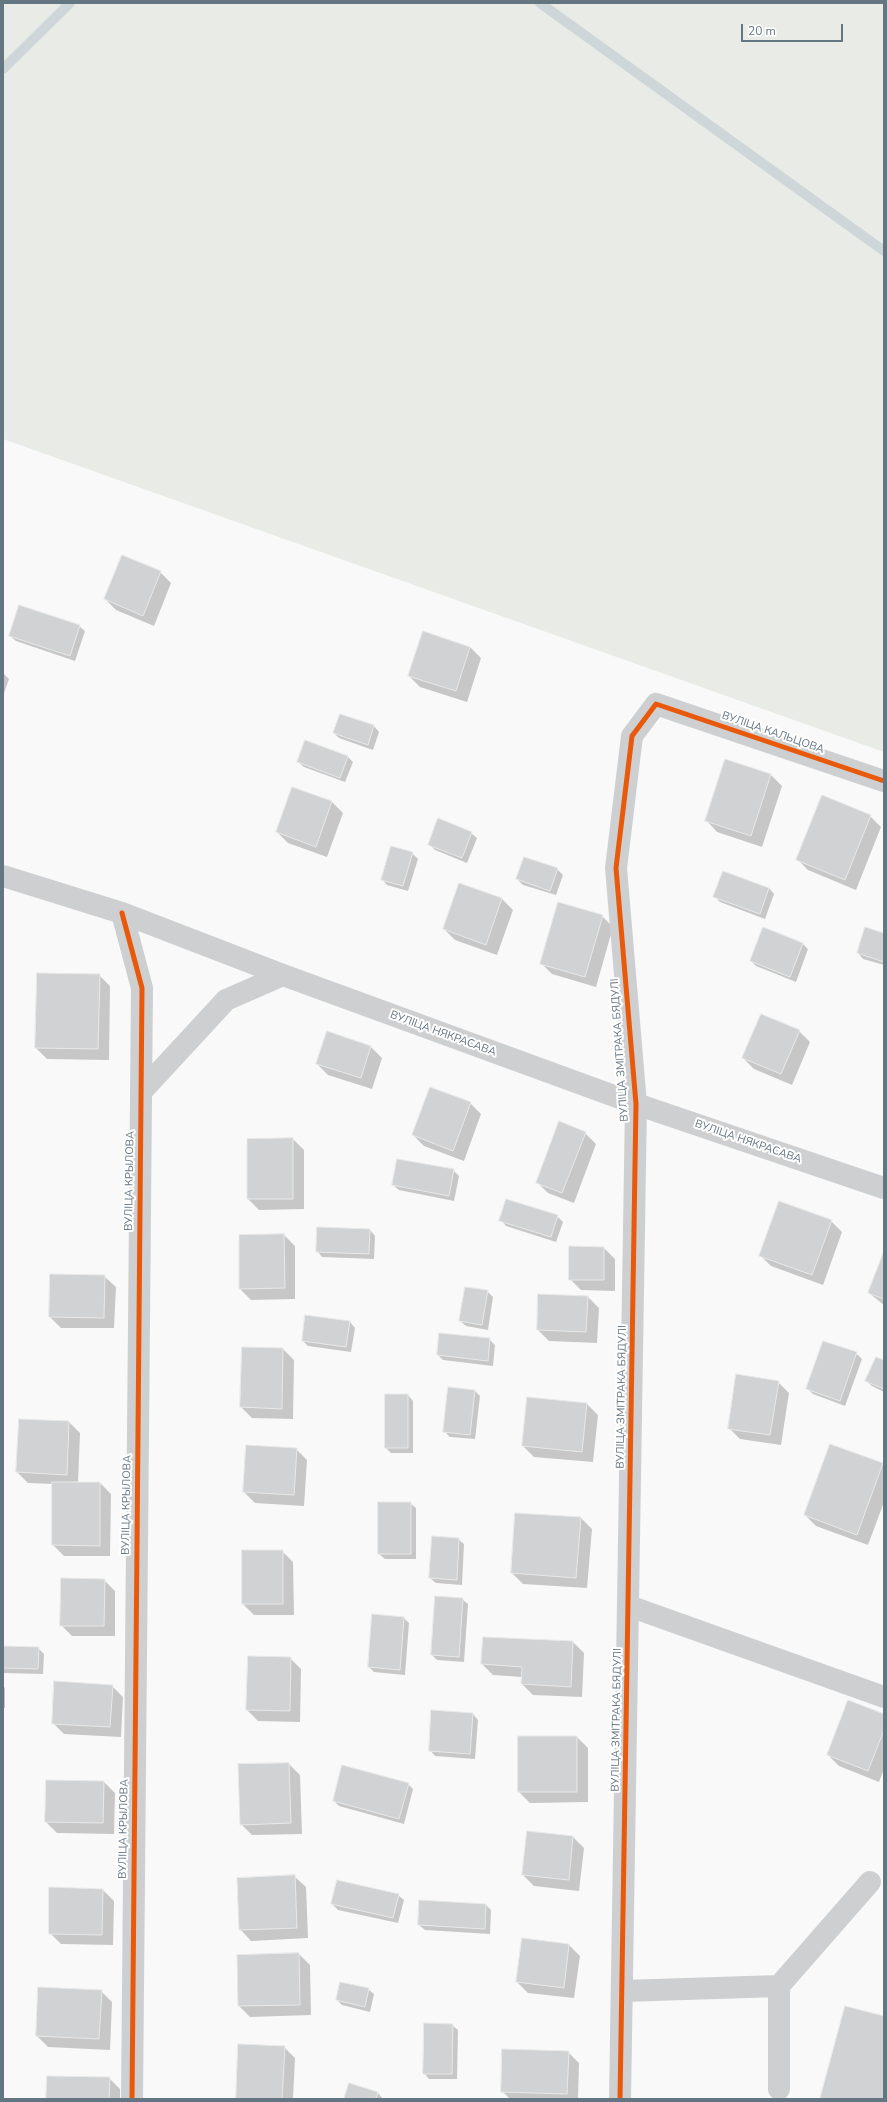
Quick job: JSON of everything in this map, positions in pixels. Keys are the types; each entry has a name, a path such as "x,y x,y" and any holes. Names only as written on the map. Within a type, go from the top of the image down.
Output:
{"street":[{"name":"ВУЛІЦА КАЛЬЦОВА","path":"656,704 884,781"},
{"name":"ВУЛІЦА ЗМІТРАКА БЯДУЛІ","path":"620,2099 623,1991 636,1104 616,868 632,736 656,704"},
{"name":"ВУЛІЦА НЯКРАСАВА","path":"3,876 122,913 283,975 636,1104 884,1188"},
{"name":"ВУЛІЦА КРЫЛОВА","path":"122,913 142,988 132,2099"},
{"path":"141,1092 226,1000 283,975"},
{"path":"629,1606 884,1697"},
{"path":"779,2089 779,1986 870,1882"},
{"path":"623,1991 779,1986"}],"shaded area":[{"path":"3,3 884,3 884,752 3,439"}],"building":[{"path":"122,555 161,571 143,616 104,599"},
{"path":"19,605 80,625 70,656 9,636"},
{"path":"423,631 470,647 456,691 408,676"},
{"path":"340,714 374,725 368,745 333,733"},
{"path":"305,740 348,756 340,778 297,762"},
{"path":"725,759 771,774 751,836 705,821"},
{"path":"292,787 332,801 316,847 276,832"},
{"path":"822,795 871,815 845,880 796,860"},
{"path":"438,818 472,832 462,858 428,845"},
{"path":"391,846 413,852 403,886 381,880"},
{"path":"524,857 558,868 550,891 516,879"},
{"path":"723,871 769,888 760,914 713,897"},
{"path":"459,883 502,898 486,945 443,929"},
{"path":"558,902 603,915 585,977 540,964"},
{"path":"763,927 803,943 790,977 750,961"},
{"path":"865,927 884,933 884,962 857,953"},
{"path":"37,973 100,974 98,1049 35,1048"},
{"path":"761,1014 800,1030 781,1074 742,1058"},
{"path":"327,1031 371,1046 361,1078 316,1064"},
{"path":"430,1087 471,1102 453,1151 412,1135"},
{"path":"559,1121 586,1132 562,1193 536,1183"},
{"path":"293,1138 293,1199 247,1199 247,1139"},
{"path":"397,1159 454,1169 449,1196 392,1185"},
{"path":"506,1199 558,1215 551,1237 499,1221"},
{"path":"779,1201 832,1220 812,1275 759,1256"},
{"path":"317,1227 370,1229 369,1254 316,1252"},
{"path":"284,1234 285,1288 239,1289 239,1235"},
{"path":"569,1246 604,1247 604,1280 569,1280"},
{"path":"884,1251 884,1299 868,1293"},
{"path":"50,1274 105,1275 104,1318 49,1317"},
{"path":"465,1287 488,1290 482,1325 459,1321"},
{"path":"538,1294 588,1296 586,1332 537,1330"},
{"path":"305,1315 350,1321 346,1347 302,1341"},
{"path":"439,1333 490,1338 488,1361 437,1355"},
{"path":"823,1341 857,1352 840,1401 806,1389"},
{"path":"242,1347 283,1348 282,1409 240,1407"},
{"path":"876,1357 884,1360 884,1389 865,1381"},
{"path":"736,1374 779,1381 770,1435 728,1429"},
{"path":"448,1387 475,1390 470,1435 443,1432"},
{"path":"385,1394 408,1394 408,1448 385,1448"},
{"path":"527,1397 587,1403 582,1452 522,1446"},
{"path":"19,1419 69,1421 67,1475 16,1472"},
{"path":"830,1444 883,1463 857,1535 804,1515"},
{"path":"246,1445 297,1448 294,1495 243,1492"},
{"path":"52,1482 100,1482 100,1546 52,1545"},
{"path":"378,1502 411,1502 411,1554 378,1554"},
{"path":"515,1513 581,1517 576,1578 511,1573"},
{"path":"432,1536 459,1538 457,1580 429,1578"},
{"path":"242,1550 283,1550 283,1604 242,1604"},
{"path":"61,1578 105,1579 104,1626 60,1626"},
{"path":"435,1596 463,1598 459,1657 431,1655"},
{"path":"372,1614 404,1617 400,1670 368,1667"},
{"path":"483,1637 573,1641 571,1687 521,1684 522,1667 481,1664"},
{"path":"3,1646 39,1647 38,1669 3,1668"},
{"path":"248,1656 291,1657 290,1711 246,1710"},
{"path":"54,1681 113,1685 110,1727 52,1724"},
{"path":"848,1700 884,1714 884,1730 868,1771 827,1755"},
{"path":"431,1710 473,1713 470,1754 429,1751"},
{"path":"518,1736 577,1736 577,1792 518,1792"},
{"path":"289,1763 291,1823 240,1825 238,1764"},
{"path":"342,1765 409,1783 399,1819 333,1801"},
{"path":"46,1780 104,1781 103,1823 45,1822"},
{"path":"527,1831 573,1836 569,1880 522,1875"},
{"path":"295,1875 297,1928 239,1930 237,1878"},
{"path":"337,1880 399,1894 393,1918 331,1904"},
{"path":"49,1887 103,1889 102,1935 49,1934"},
{"path":"419,1900 486,1904 485,1929 418,1925"},
{"path":"522,1938 569,1944 564,1988 516,1982"},
{"path":"299,1953 300,2005 238,2006 237,1955"},
{"path":"340,1982 369,1988 365,2007 336,2000"},
{"path":"38,1987 102,1990 99,2039 36,2036"},
{"path":"845,2006 884,2016 884,2099 820,2099"},
{"path":"424,2023 453,2024 452,2074 423,2074"},
{"path":"238,2044 285,2046 282,2099 236,2099"},
{"path":"502,2049 569,2051 567,2094 501,2092"},
{"path":"47,2076 110,2077 109,2099 46,2099"},
{"path":"349,2083 378,2092 376,2099 344,2099"}],"waterway":[{"path":"3,69 70,3"},
{"path":"540,3 884,251"}],"cycle path":[{"path":"620,2099 636,1104 616,868 632,736 656,704 884,781"},
{"path":"122,913 142,988 132,2099"}]}
